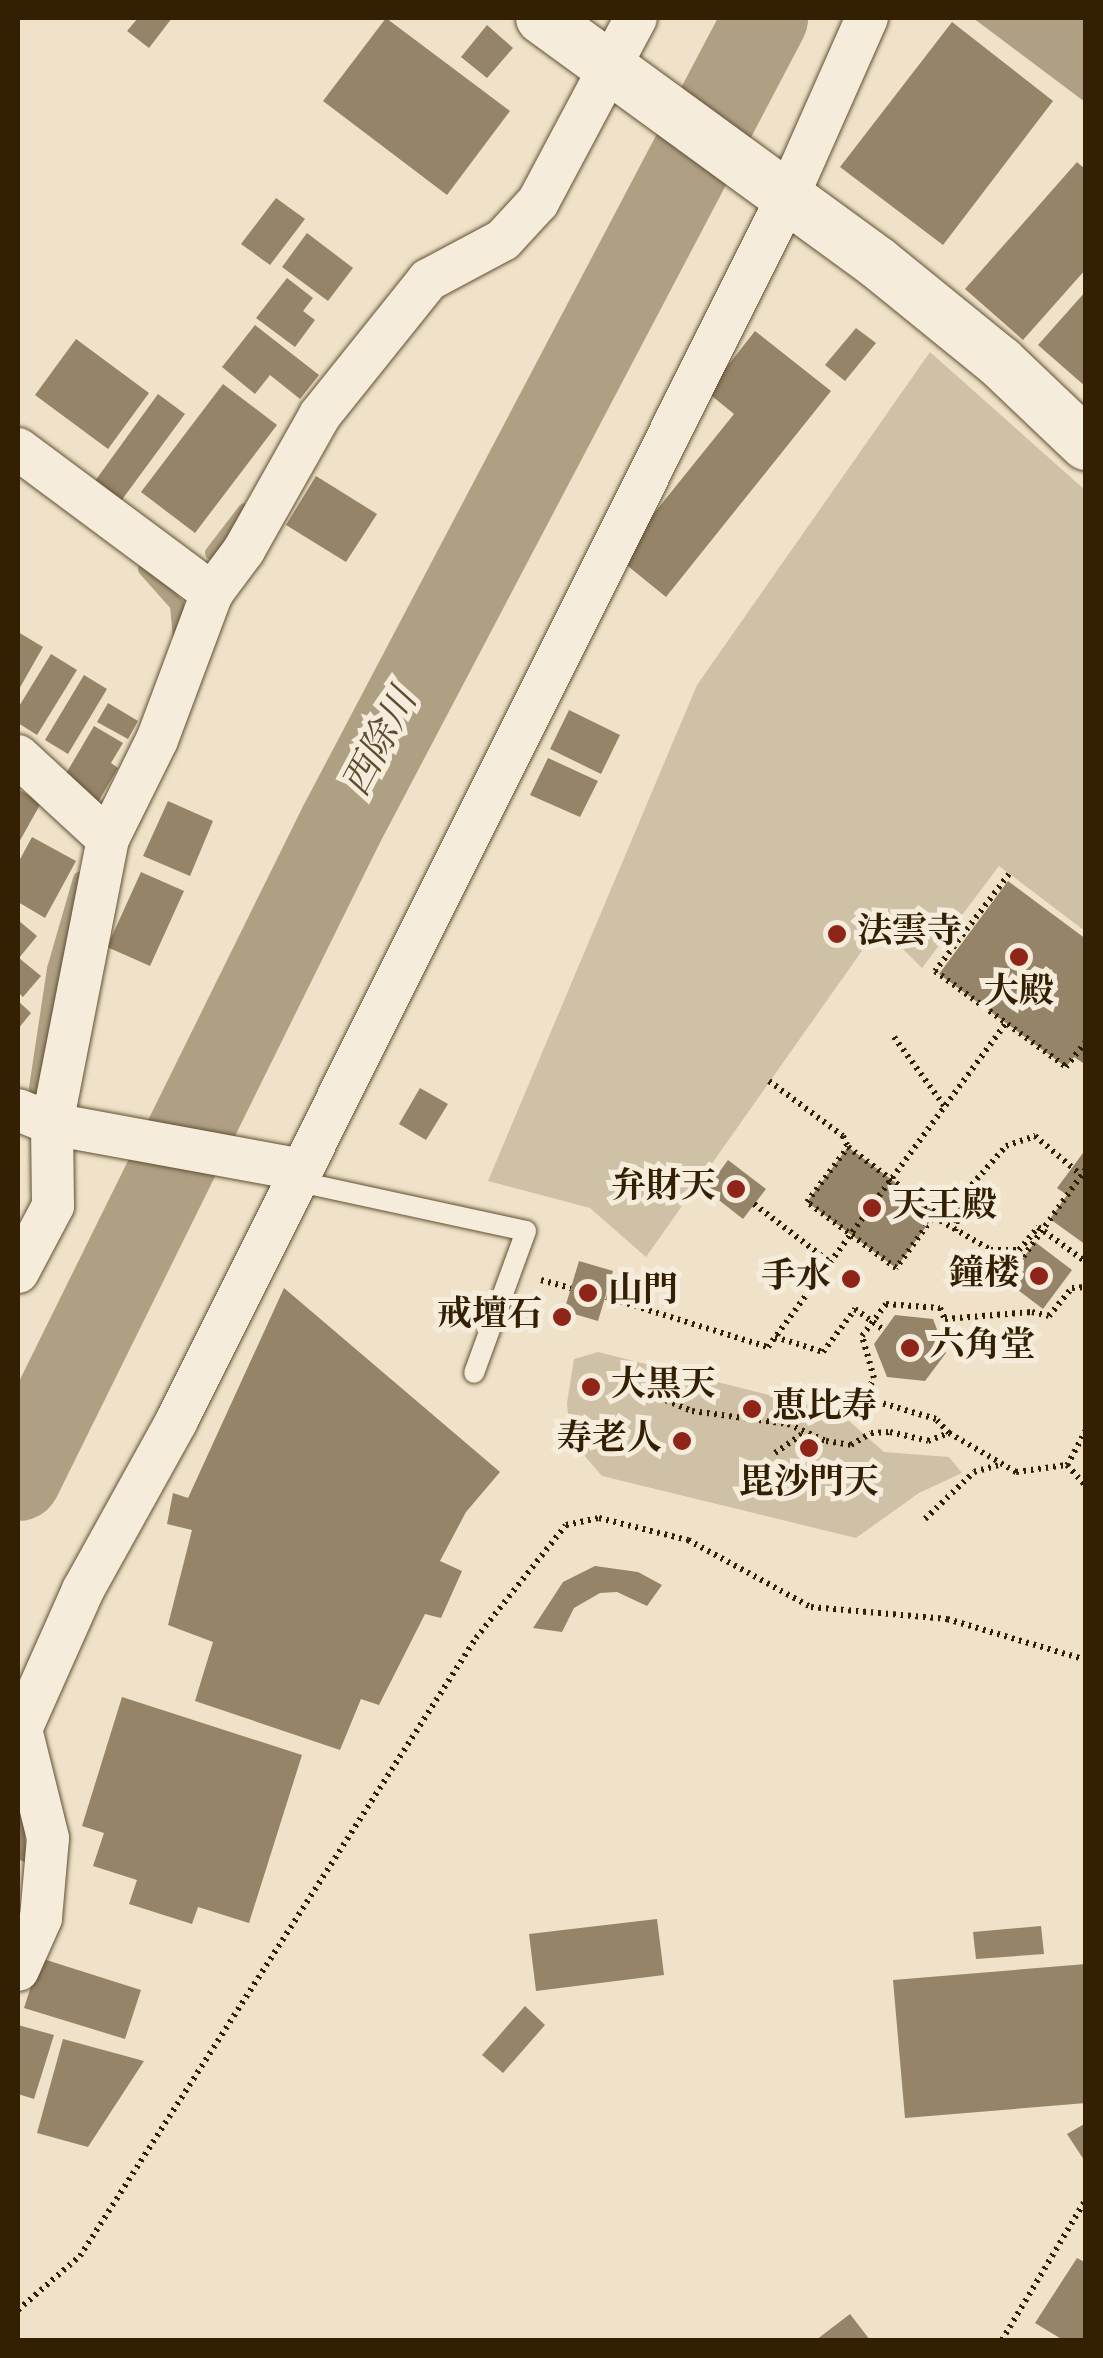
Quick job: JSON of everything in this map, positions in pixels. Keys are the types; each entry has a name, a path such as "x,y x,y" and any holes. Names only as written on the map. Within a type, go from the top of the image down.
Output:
{"street":[{"path":"542,18 775,187 1000,362 1086,444"},
{"path":"18,1272 53,1206 35,1117 108,839 157,740 212,593 244,550 320,414 428,280 504,240 538,202 629,80 636,18"},
{"path":"18,1970 41,1918 48,1838 19,1732 83,1590 298,1176 775,187 867,18"},
{"path":"18,448 212,593"},
{"path":"18,756 108,839"},
{"path":"35,1117 259,1161 298,1176"}],"lane":[{"path":"298,1176 526,1232 474,1373"}],"path":[{"path":"1009,874 936,971 1066,1067 1086,1041"},
{"path":"606,1297 768,1347 1006,1024"},
{"path":"894,1038 944,1107"},
{"path":"769,1081 842,1136 848,1147 955,1231 992,1250 1019,1250 1038,1227 1086,1262"},
{"path":"955,1231 962,1196 1006,1146 1034,1136 1083,1172 1006,1281"},
{"path":"848,1147 807,1202 896,1268 934,1216"},
{"path":"754,1204 830,1263"},
{"path":"1067,1465 1016,1472 949,1432 936,1419 864,1398 874,1378 862,1336 886,1304 940,1308 945,1319 1049,1316 1072,1288 1086,1287"},
{"path":"775,1338 823,1352 855,1310 884,1330"},
{"path":"624,1382 692,1411 788,1424 804,1433 851,1446 871,1433 928,1440 949,1432"},
{"path":"1067,1465 1086,1430"},
{"path":"775,1453 804,1433"},
{"path":"925,1519 974,1472 999,1464"},
{"path":"1067,1465 1086,1486"},
{"path":"18,2310 80,2256 476,1638 566,1525 599,1518 688,1540 810,1606 947,1619 1086,1660"},
{"path":"1002,2340 1086,2198"}],"shaded area":[{"path":"973,18 1085,18 1085,102"},
{"path":"930,352 1085,490 1085,931 999,866 922,968 899,945 866,945 646,1257 590,1208 488,1181 697,685"},
{"path":"598,1352 840,1413 884,1452 949,1457 962,1473 919,1493 856,1538 602,1476 570,1439 567,1403 574,1359"}],"building":[{"path":"138,18 172,18 149,48 127,31"},
{"path":"386,18 510,111 447,195 323,101"},
{"path":"952,22 1053,101 943,245 840,167"},
{"path":"487,25 513,48 487,78 461,57"},
{"path":"1077,162 1086,170 1086,269 1023,340 965,289"},
{"path":"276,198 305,219 270,265 241,244"},
{"path":"307,233 353,268 328,301 282,267"},
{"path":"287,278 313,298 303,311 315,320 295,347 256,318"},
{"path":"1086,291 1086,387 1038,345"},
{"path":"255,325 319,375 300,399 270,375 255,394 222,367"},
{"path":"856,328 876,343 845,381 825,365"},
{"path":"755,331 831,391 666,597 618,558 734,414 707,392"},
{"path":"76,339 149,393 108,449 35,395"},
{"path":"223,384 277,425 195,533 141,492"},
{"path":"158,394 185,414 121,501 95,481"},
{"path":"316,476 377,514 346,562 286,525"},
{"path":"18,632 43,647 18,691"},
{"path":"51,654 77,670 37,735 18,723 18,708"},
{"path":"84,675 107,689 68,754 45,740"},
{"path":"108,703 138,721 128,739 97,722"},
{"path":"569,710 620,735 601,774 550,749"},
{"path":"94,726 123,743 111,763 118,768 97,804 61,782"},
{"path":"548,758 598,781 580,817 530,795"},
{"path":"18,789 41,803 18,844"},
{"path":"168,801 213,821 190,876 143,856"},
{"path":"32,837 76,861 45,918 18,902 18,863"},
{"path":"141,872 184,891 150,966 107,947"},
{"name":"大殿","path":"1008,881 1086,939 1086,1065 1074,1057 1066,1067 939,974"},
{"path":"18,920 37,936 19,958 41,976 23,997 18,992"},
{"path":"18,1001 31,1013 18,1029"},
{"path":"420,1088 448,1104 426,1140 399,1124"},
{"name":"天王殿","path":"848,1147 936,1213 896,1268 807,1202"},
{"path":"1083,1153 1086,1245 1050,1219 1067,1195 1057,1188"},
{"name":"弁財天","path":"728,1160 766,1189 743,1219 706,1190"},
{"name":"鐘楼","path":"1035,1242 1072,1270 1043,1309 1006,1281"},
{"name":"山門","path":"579,1261 613,1271 598,1321 564,1311"},
{"path":"284,1288 500,1472 466,1512 440,1561 462,1571 441,1618 425,1614 379,1705 361,1699 340,1750 195,1701 213,1642 168,1625 192,1530 167,1524 173,1493 188,1498"},
{"name":"六角堂","path":"895,1315 933,1319 946,1353 925,1381 887,1377 874,1344"},
{"path":"595,1566 638,1572 662,1585 647,1606 617,1592 600,1593 574,1608 562,1632 533,1628 563,1582"},
{"path":"122,1697 302,1755 249,1923 198,1907 192,1924 129,1904 137,1880 93,1866 104,1833 82,1826"},
{"path":"18,1806 24,1808 26,1863 18,1859"},
{"path":"657,1919 664,1975 536,1991 529,1934"},
{"path":"1041,1926 1044,1954 976,1959 973,1932"},
{"path":"40,1958 141,1990 125,2039 24,2008"},
{"path":"1086,1964 1086,2103 905,2118 893,1980"},
{"path":"525,2006 545,2025 503,2073 482,2055"},
{"path":"18,2025 54,2035 34,2099 18,2094"},
{"path":"63,2039 144,2061 88,2147 37,2133"},
{"path":"1086,2123 1086,2163 1067,2134"},
{"path":"1077,2258 1086,2263 1086,2340 1063,2340 1035,2323"},
{"path":"850,2314 870,2340 816,2340"}],"waterway":[{"name":"西除川","path":"18,1478 341,824 765,18"},
{"path":"212,553 245,510"},
{"path":"145,569 177,605 180,640"},
{"path":"36,1088 54,969 80,879"}],"place":[{"name":"法雲寺","path":"837,934"},
{"name":"大殿","path":"1019,957"},
{"name":"弁財天","path":"736,1189"},
{"name":"天王殿","path":"872,1208"},
{"name":"鐘楼","path":"1039,1276"},
{"name":"手水","path":"851,1279"},
{"name":"山門","path":"588,1293"},
{"name":"戒壇石","path":"562,1317"},
{"name":"六角堂","path":"910,1348"},
{"name":"大黒天","path":"591,1387"},
{"name":"恵比寿","path":"752,1409"},
{"name":"寿老人","path":"682,1441"},
{"name":"毘沙門天","path":"809,1448"}]}
